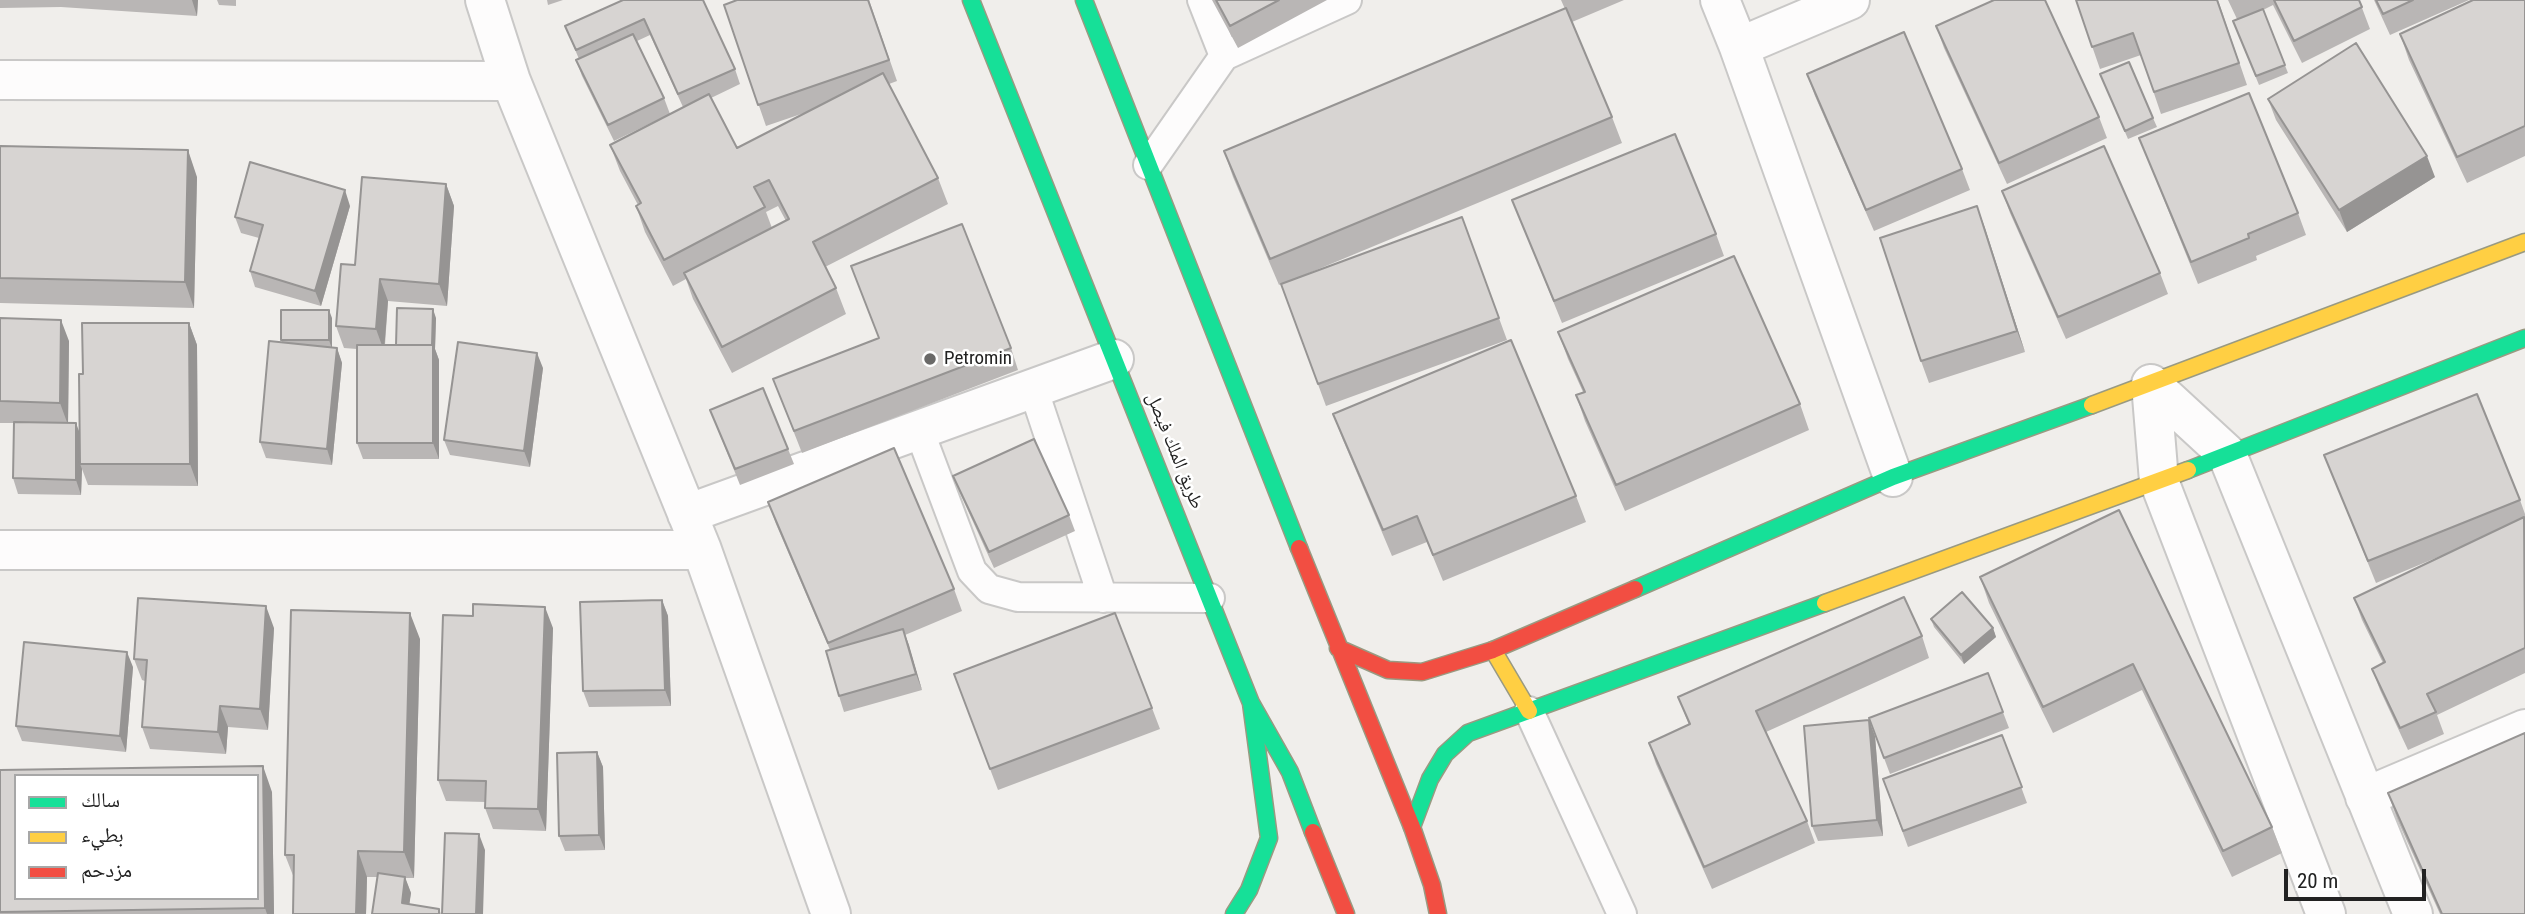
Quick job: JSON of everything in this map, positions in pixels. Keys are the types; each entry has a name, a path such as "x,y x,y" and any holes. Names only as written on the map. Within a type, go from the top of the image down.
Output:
{"main road":[{"name":"طريق الملك فيصل","path":"971,0 1251,703 1290,772 1346,914"},
{"path":"1084,0 1338,648 1412,827 1432,884 1438,914"},
{"path":"1338,648 1388,670 1422,672 1493,650 1893,477 2151,384 2525,242"},
{"path":"1412,827 1430,779 1445,754 1468,733 2159,481 2525,338"},
{"path":"1493,650 1529,711"},
{"path":"1234,914 1254,879 1269,838 1251,703"},
{"path":"1432,884 1449,914"}],"street":[{"path":"485,0 511,80 702,550 831,914"},
{"path":"1720,0 1893,477"},
{"path":"1739,47 1850,0"},
{"path":"0,80 511,80"},
{"path":"687,514 1114,359"},
{"path":"2151,384 2227,454 2413,914"},
{"path":"2151,384 2159,481 2326,914"},
{"path":"0,550 702,550"},
{"path":"2365,797 2525,729"}],"lane":[{"path":"1202,0 1224,57"},
{"path":"1148,165 1224,57 1347,0"},
{"path":"1032,388 1103,598"},
{"path":"919,430 971,571 989,589 1018,597 1210,598"},
{"path":"1529,711 1622,914"}],"building":[{"path":"623,0 703,0 735,69 678,94 644,19 576,50 565,26"},
{"path":"737,0 868,0 889,60 758,105 724,5"},
{"path":"1216,0 1279,0 1230,26"},
{"path":"1994,0 2045,0 2099,117 1999,163 1936,26"},
{"path":"2076,0 2217,0 2239,63 2154,92 2133,33 2092,47"},
{"path":"2274,0 2359,0 2362,7 2294,41"},
{"path":"2376,0 2413,0 2383,14"},
{"path":"2473,0 2525,0 2525,126 2457,157 2400,34"},
{"path":"1566,8 1612,117 1270,259 1224,151"},
{"path":"2263,9 2285,65 2256,76 2233,21"},
{"path":"1904,32 1962,169 1866,210 1807,74"},
{"path":"633,34 664,98 608,125 576,60"},
{"path":"2356,43 2427,156 2339,210 2268,99"},
{"path":"2129,62 2153,118 2125,131 2100,74"},
{"path":"883,73 938,178 813,242 836,288 722,347 684,273 789,219 769,180 754,187 765,207 664,260 636,206 641,203 610,145 709,94 737,148"},
{"path":"2249,93 2298,213 2248,234 2249,238 2191,262 2139,138"},
{"path":"1675,134 1716,234 1554,301 1512,200"},
{"path":"0,146 188,150 185,282 0,278"},
{"path":"2104,146 2160,273 2058,317 2002,191"},
{"path":"250,162 345,190 315,291 250,271 263,225 235,217"},
{"path":"362,177 446,184 439,284 380,279 376,329 336,326 341,264 355,265"},
{"path":"1977,206 2017,331 1921,361 1880,238"},
{"path":"1462,217 1499,318 1318,384 1281,284"},
{"path":"962,224 1011,348 794,431 773,379 879,338 851,266"},
{"path":"1734,256 1800,404 1616,485 1576,395 1585,392 1558,332"},
{"path":"397,308 433,309 432,345 396,345"},
{"path":"281,310 329,310 329,340 281,340"},
{"path":"0,318 61,320 60,403 0,401"},
{"path":"82,323 189,323 190,464 80,464 79,374 83,374"},
{"path":"1511,340 1576,496 1433,555 1417,516 1383,530 1333,414"},
{"path":"269,341 337,348 327,449 260,442"},
{"path":"458,342 537,353 524,451 444,440"},
{"path":"357,345 433,345 433,443 357,443"},
{"path":"763,388 788,449 735,469 710,410"},
{"path":"2477,394 2520,500 2368,561 2324,455"},
{"path":"14,422 76,423 76,480 13,478"},
{"path":"1034,439 1069,515 989,552 953,476"},
{"path":"894,448 954,589 828,643 768,502"},
{"path":"2119,510 2272,827 2223,851 2133,664 2043,707 1980,577"},
{"path":"2524,517 2525,648 2427,694 2436,712 2400,728 2372,669 2385,662 2354,598"},
{"path":"1962,592 1993,628 1961,655 1931,619"},
{"path":"1904,597 1922,636 1756,711 1807,821 1704,867 1649,743 1690,724 1678,697"},
{"path":"138,598 266,606 260,709 220,706 218,732 142,727 147,660 134,659"},
{"path":"662,600 665,690 583,691 580,602"},
{"path":"473,604 545,607 538,809 485,808 486,781 438,780 443,615 473,616"},
{"path":"291,610 410,613 404,852 358,851 356,914 293,914 294,855 285,855"},
{"path":"1115,613 1152,708 990,769 954,674"},
{"path":"903,629 916,674 839,696 826,651"},
{"path":"24,642 127,652 120,736 16,726"},
{"path":"1988,673 2003,712 1884,758 1869,718"},
{"path":"1869,720 1877,820 1812,826 1804,726"},
{"path":"2525,733 2525,914 2442,914 2388,793"},
{"path":"2002,735 2022,787 1903,831 1883,779"},
{"path":"597,752 599,835 559,836 557,753"},
{"path":"263,766 265,908 0,912 0,770"},
{"path":"445,833 479,834 476,914 442,914"},
{"path":"378,873 405,877 402,903 439,909 439,914 372,914"}],"traffic: fast":[{"path":"971,0 1251,703 1290,772 1313,832"},
{"path":"1084,0 1299,548"},
{"path":"2188,470 2525,338"},
{"path":"1635,589 1893,477 2092,405"},
{"path":"1412,827 1430,779 1445,754 1468,733 1825,603"},
{"path":"1234,914 1249,890 1269,838 1251,703"}],"traffic: slow":[{"path":"2092,405 2525,242"},
{"path":"1825,603 2188,470"},
{"path":"1493,650 1529,711"}],"traffic: jam":[{"path":"1299,548 1412,827 1432,885 1438,914"},
{"path":"1338,648 1388,670 1422,672 1493,650 1635,589"},
{"path":"1313,832 1346,914"}],"place":[{"name":"Petromin","path":"930,359"}]}
